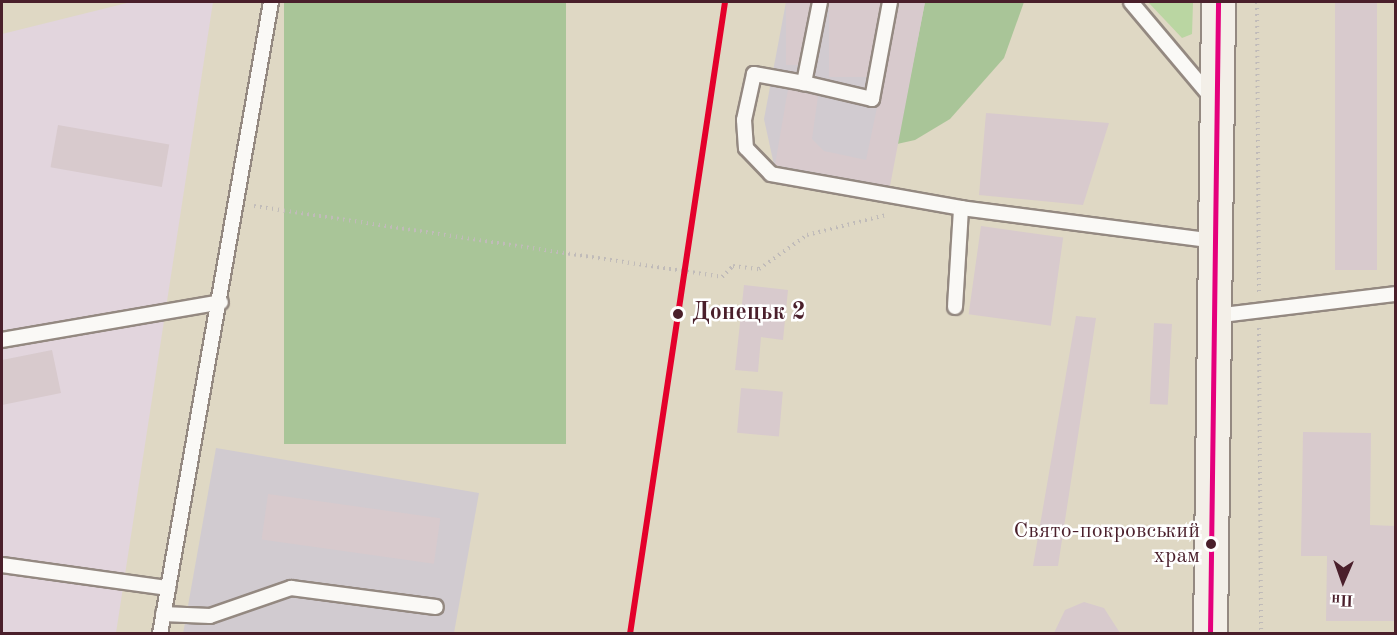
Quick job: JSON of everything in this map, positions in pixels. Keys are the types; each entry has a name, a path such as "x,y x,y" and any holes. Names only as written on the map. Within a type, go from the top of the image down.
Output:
{"main road":[{"path":"1210,633 1218,2"}],"lane":[{"path":"160,633 221,302 271,2"},
{"path":"804,83 820,2"},
{"path":"891,2 872,99 754,74 744,120 746,148 771,174 961,208 1215,241"},
{"path":"1131,2 1216,103"},
{"path":"955,307 961,208"},
{"path":"1214,316 1395,294"},
{"path":"2,340 221,302"},
{"path":"2,565 168,588"},
{"path":"164,614 210,616 291,588 436,607"}],"path":[{"path":"238,203 722,277 733,266 759,269 807,235 890,214"}],"shaded area":[{"path":"131,2 213,2 116,633 2,633 2,34"},
{"path":"786,2 925,2 888,192 774,165 764,119"},
{"path":"216,448 479,493 454,633 183,634"}],"green space":[{"path":"284,2 566,2 566,444 284,444"},
{"path":"925,2 1024,2 1004,58 950,119 915,140 897,144"},
{"path":"1148,2 1193,2 1192,34 1182,38"}],"building":[{"path":"786,2 811,2 811,65 786,65"},
{"path":"829,2 881,2 881,77 829,77"},
{"path":"899,2 925,2 890,186 775,165 788,89 818,96 812,139 824,151 866,160"},
{"path":"1335,2 1377,2 1377,270 1335,270"},
{"path":"986,113 1109,123 1083,205 979,195"},
{"path":"58,125 169,145 162,187 51,167"},
{"path":"981,226 1063,238 1051,326 969,314"},
{"path":"744,285 788,290 783,340 761,337 758,372 735,370"},
{"path":"1076,316 1096,318 1058,566 1033,566"},
{"path":"1154,323 1172,324 1168,405 1150,404"},
{"path":"52,350 61,393 2,405 2,360"},
{"path":"741,388 783,392 779,436 737,433"},
{"path":"1303,432 1371,433 1370,525 1395,526 1395,621 1326,621 1327,556 1301,556"},
{"path":"268,494 440,518 434,564 262,540"},
{"path":"1084,602 1104,608 1120,633 1054,633 1065,610"}],"transit line":[{"path":"630,634 725,2"},
{"path":"1210,634 1218,2"}],"place":[{"name":"Донецьк 2","path":"678,314"},
{"name":"Свято-покровський храм","path":"1211,544"}]}
